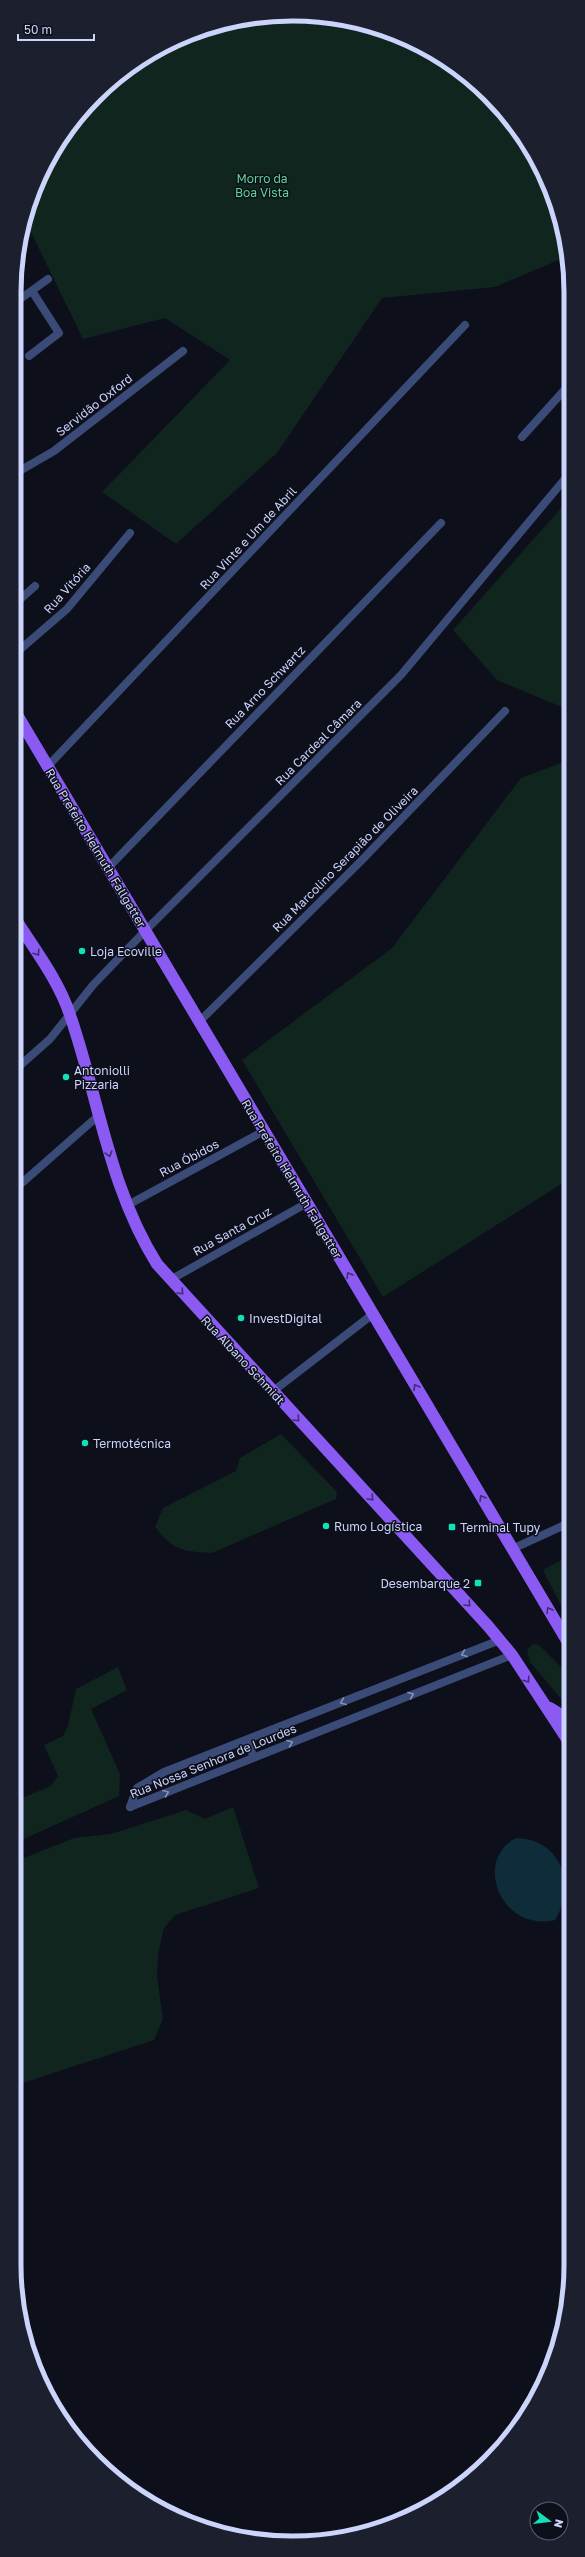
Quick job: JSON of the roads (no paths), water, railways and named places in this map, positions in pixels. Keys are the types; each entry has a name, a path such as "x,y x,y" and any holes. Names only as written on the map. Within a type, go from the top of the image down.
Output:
{"main road":[{"name":"Rua Prefeito Helmuth Fallgatter","path":"21,722 564,1636"},
{"name":"Rua Albano Schmidt","path":"21,930 55,982 70,1014 98,1116 126,1206 146,1246 170,1280 500,1640 512,1655 564,1735"},
{"path":"538,1696 558,1714 564,1717"}],"street":[{"path":"21,299 48,279"},
{"path":"29,356 59,333 32,291"},
{"name":"Rua Vinte e Um de Abril","path":"48,767 465,325"},
{"name":"Servidão Oxford","path":"21,470 54,451 183,351"},
{"path":"522,436 564,390"},
{"name":"Rua Cardeal Câmara","path":"21,1065 50,1039 93,985 145,931 406,670 564,480"},
{"name":"Rua Arno Schwartz","path":"108,868 440,523"},
{"name":"Rua Vitória","path":"21,649 68,609 130,533"},
{"path":"21,599 35,586"},
{"name":"Rua Marcolino Serapião de Oliveira","path":"199,1022 362,860 505,711"},
{"path":"21,1184 98,1116"},
{"name":"Rua Óbidos","path":"126,1206 264,1132"},
{"name":"Rua Santa Cruz","path":"170,1280 307,1203"},
{"path":"272,1392 373,1314"},
{"path":"512,1549 564,1525"},
{"name":"Rua Nossa Senhora de Lourdes","path":"500,1640 164,1772 146,1781 137,1788 130,1807 512,1655"},
{"path":"246,1740 254,1757"}],"water":[{"path":"516,1838 531,1840 544,1846 554,1855 561,1866 564,1878 564,1896 555,1920 536,1921 520,1916 508,1906 499,1892 495,1877 496,1862 503,1849"}],"place":[{"name":"Loja Ecoville","path":"82,951"},
{"name":"Antoniolli Pizzaria","path":"66,1077"},
{"name":"InvestDigital","path":"241,1318"},
{"name":"Termotécnica","path":"85,1443"},
{"name":"Rumo Logística","path":"326,1526"},
{"name":"Terminal Tupy","path":"452,1527"},
{"name":"Desembarque 2","path":"478,1583"}],"park label":[{"name":"Morro da Boa Vista","path":"262,185"}]}
